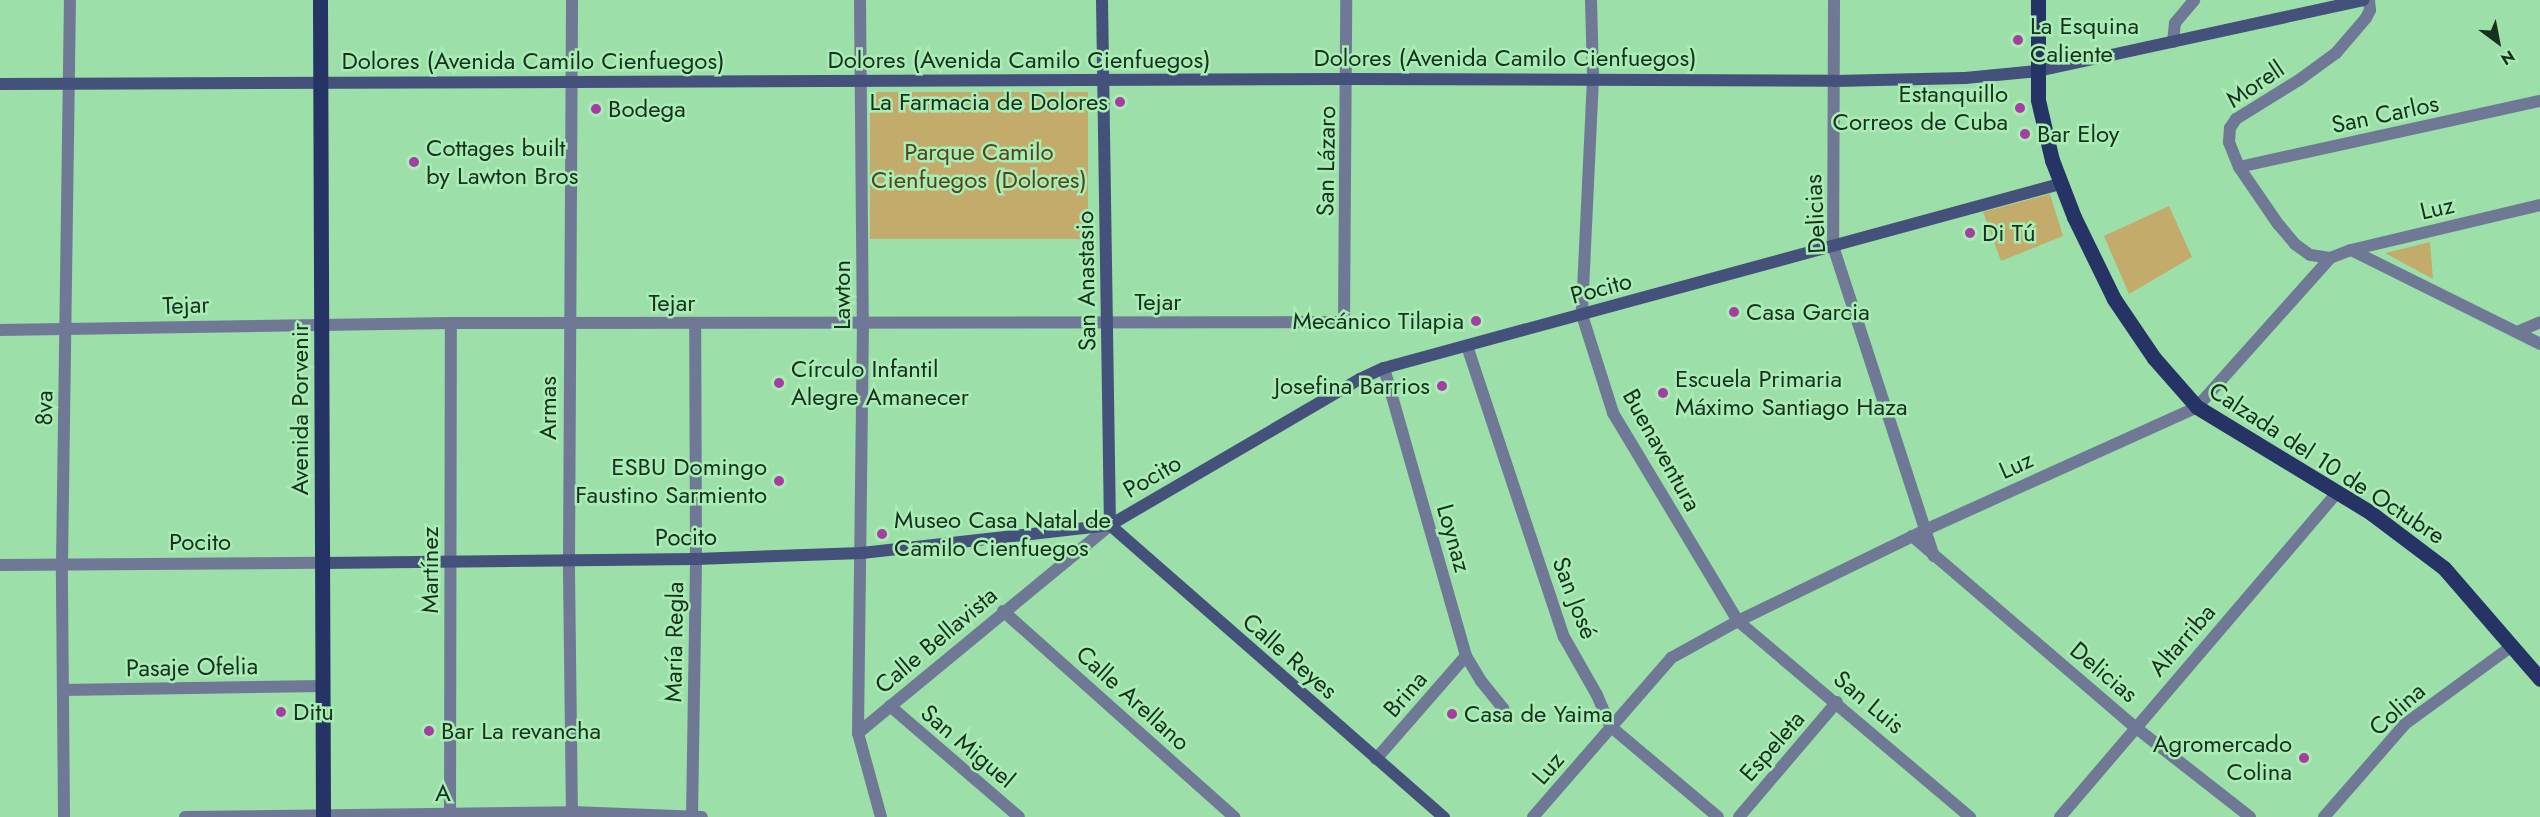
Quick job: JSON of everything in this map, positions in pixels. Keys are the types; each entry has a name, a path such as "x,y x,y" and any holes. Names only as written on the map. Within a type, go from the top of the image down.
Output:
{"main road":[{"name":"Avenida Porvenir","path":"320,0 323,816"},
{"name":"Calzada del 10 de Octubre","path":"2038,0 2038,100 2044,131 2061,184 2114,299 2154,358 2197,407 2414,543 2444,568 2540,679"}],"street":[{"name":"8va","path":"64,817 62,563 70,0"},
{"name":"Armas","path":"572,0 569,559 572,815"},
{"name":"Lawton","path":"858,733 863,322 860,0"},
{"name":"San Anastasio","path":"1102,0 1110,525"},
{"name":"San Lázaro","path":"1344,322 1346,0"},
{"name":"Buenaventura","path":"1591,0 1593,78 1582,315 1612,413 1738,621"},
{"name":"Delicias","path":"1834,0 1833,246 1934,556"},
{"path":"2172,42 2175,23 2194,0"},
{"name":"Dolores (Avenida Camilo Cienfuegos)","path":"0,84 571,80 862,82 1593,78 1835,81 1965,78 2038,71 2363,0"},
{"name":"Morell","path":"2330,258 2310,255 2295,244 2239,168 2229,142 2230,128 2236,119 2299,80 2336,53 2367,18 2370,10 2369,0"},
{"name":"San Carlos","path":"2239,168 2540,101"},
{"name":"Pocito","path":"0,565 322,563 451,559 696,559 861,553 1110,525 1360,379 1384,368 2061,184"},
{"name":"Luz","path":"1533,817 1671,658 1738,621 1912,536 2197,407 2330,258 2351,250 2540,205"},
{"path":"2351,250 2540,344"},
{"name":"Tejar","path":"0,330 198,325 451,323 695,325 863,322 1108,324 1344,322"},
{"path":"2517,332 2540,322"},
{"name":"Martínez","path":"450,816 451,323"},
{"name":"María Regla","path":"692,817 696,559 695,325"},
{"name":"San José","path":"1467,346 1564,638 1597,695 1611,726 1718,817"},
{"name":"Loynaz","path":"1384,368 1466,656 1481,681 1504,709"},
{"name":"Altarriba","path":"2060,817 2337,493"},
{"name":"Calle Bellavista","path":"858,733 1110,525"},
{"name":"Calle Reyes","path":"1110,525 1444,817"},
{"name":"Delicias","path":"1912,536 2135,727 2250,817"},
{"name":"Calle Arellano","path":"1003,611 1234,817"},
{"name":"San Luis","path":"1738,621 1838,702 1970,817"},
{"name":"Colina","path":"2324,817 2405,724 2512,646"},
{"name":"Brina","path":"1376,759 1466,656"},
{"name":"Pasaje Ofelia","path":"63,690 322,686"},
{"name":"Espeleta","path":"1739,817 1838,702"},
{"name":"San Miguel","path":"890,706 1019,817"},
{"path":"858,733 881,817"},
{"name":"A","path":"184,817 572,815 702,817"}],"green space":[{"name":"Parque Camilo Cienfuegos (Dolores)","path":"870,92 1088,92 1088,239 870,239"},
{"path":"2050,194 2063,236 2001,261 1983,212"},
{"path":"2169,206 2192,257 2129,294 2104,236"},
{"path":"2430,242 2433,279 2385,253 2386,253"}],"place":[{"name":"La Esquina Caliente","path":"2018,40"},
{"name":"La Farmacia de Dolores","path":"1120,102"},
{"name":"Estanquillo Correos de Cuba","path":"2020,108"},
{"name":"Bodega","path":"596,109"},
{"name":"Bar Eloy","path":"2025,134"},
{"name":"Cottages built by Lawton Bros","path":"414,162"},
{"name":"Di Tú","path":"1970,233"},
{"name":"Casa Garcia","path":"1734,312"},
{"name":"Mecánico Tilapia","path":"1476,321"},
{"name":"Círculo Infantil Alegre Amanecer","path":"779,383"},
{"name":"Josefina Barrios","path":"1442,386"},
{"name":"Escuela Primaria Máximo Santiago Haza","path":"1663,393"},
{"name":"ESBU Domingo Faustino Sarmiento","path":"779,481"},
{"name":"Museo Casa Natal de Camilo Cienfuegos","path":"882,534"},
{"name":"Ditu","path":"281,712"},
{"name":"Casa de Yaima","path":"1452,714"},
{"name":"Bar La revancha","path":"429,731"},
{"name":"Agromercado Colina","path":"2304,758"}]}
